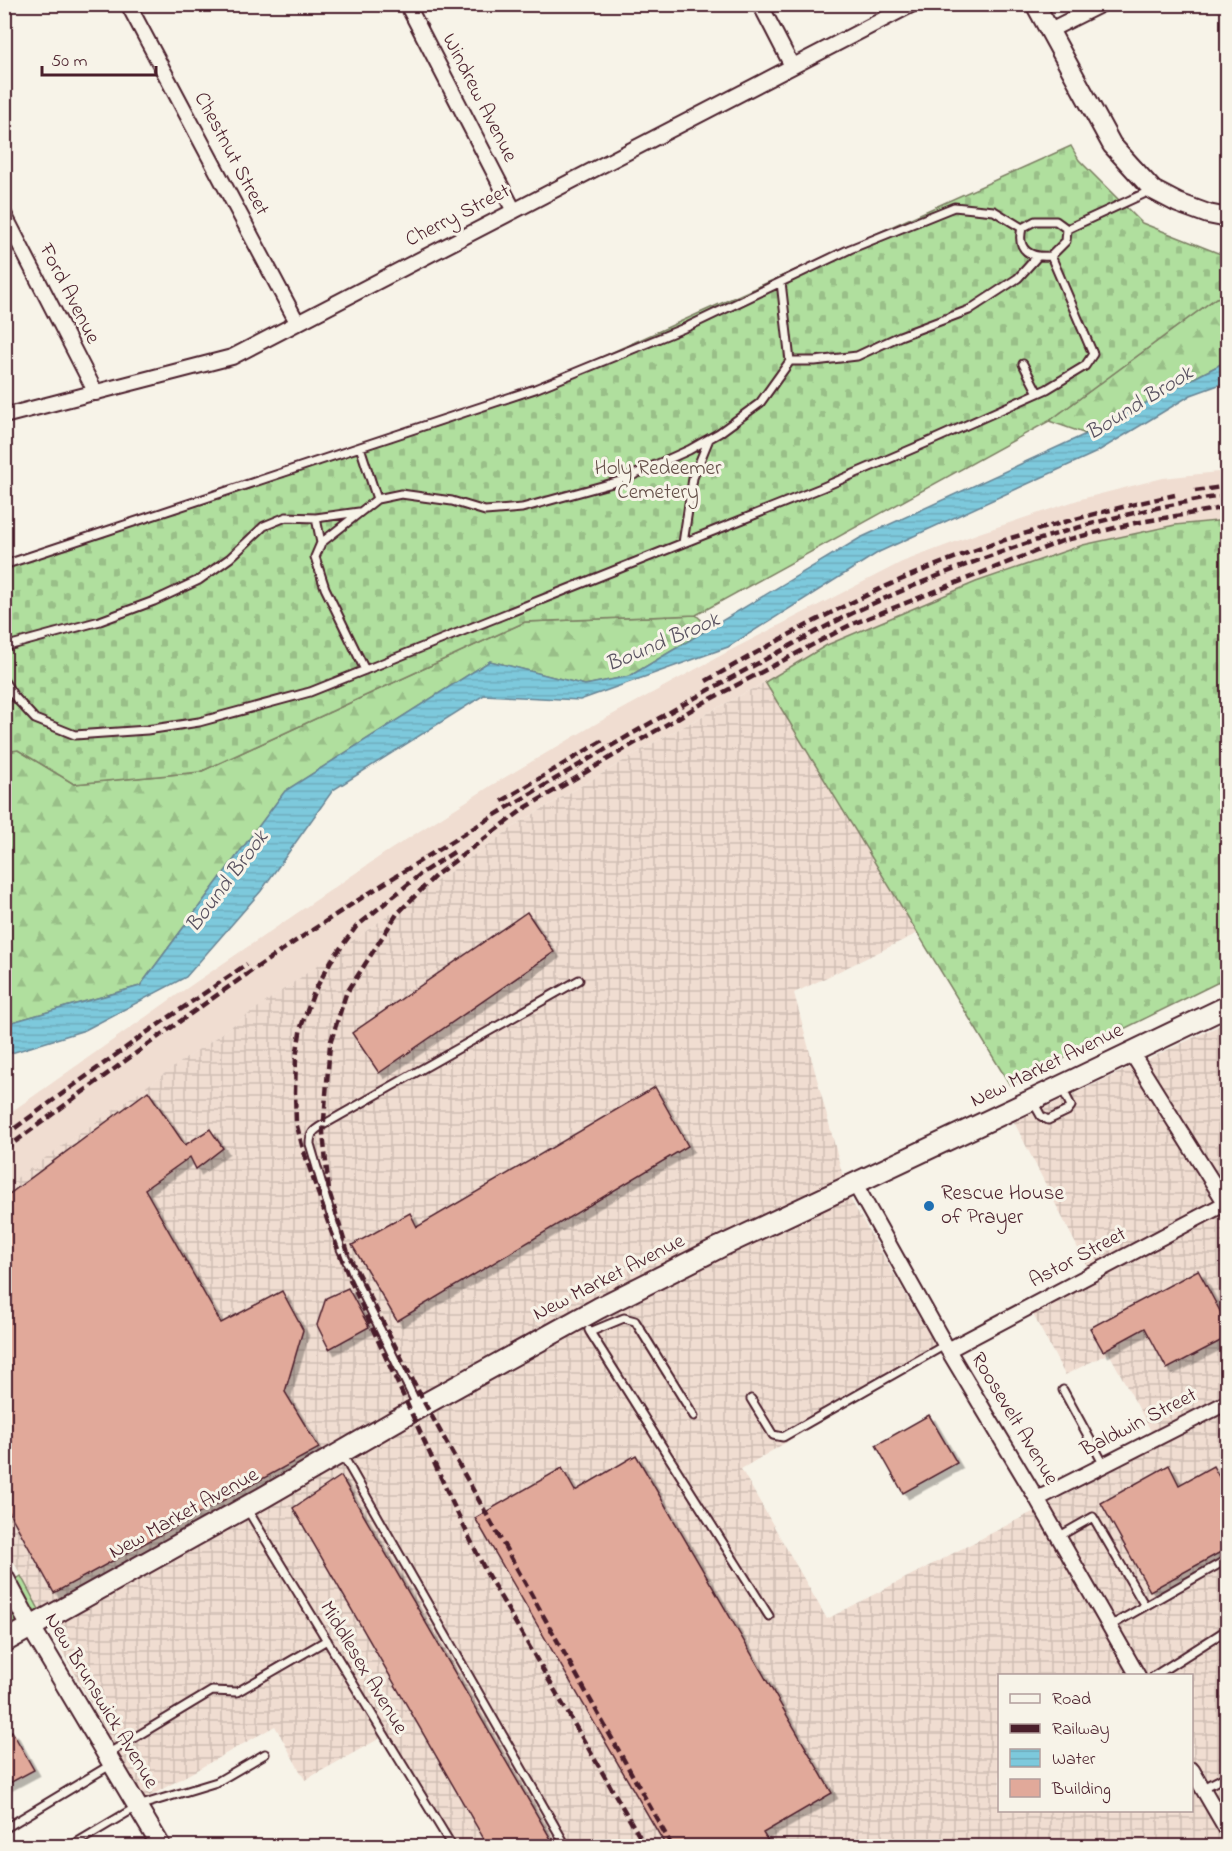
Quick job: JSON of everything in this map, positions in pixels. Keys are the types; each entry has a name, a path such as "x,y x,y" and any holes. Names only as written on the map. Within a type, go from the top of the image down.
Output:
{"main road":[{"name":"New Market Avenue","path":"4,1642 418,1408 586,1325 720,1247 1227,1006"}],"street":[{"name":"Chestnut Street","path":"128,4 297,322"},
{"name":"Windrew Avenue","path":"407,4 514,211"},
{"path":"760,4 792,66"},
{"name":"Cherry Street","path":"4,416 232,357 913,4"},
{"path":"1035,4 1112,145 1153,190 1178,203 1227,218"},
{"path":"1048,31 1102,4"},
{"name":"Ford Avenue","path":"4,214 96,393"},
{"path":"1131,1052 1227,1204"},
{"name":"Roosevelt Avenue","path":"855,1184 946,1348 1037,1499 1137,1674"},
{"name":"Astor Street","path":"946,1348 1227,1204"},
{"name":"Baldwin Street","path":"1037,1499 1227,1402"},
{"name":"New Brunswick Avenue","path":"4,1577 31,1628 161,1846"},
{"path":"1193,1773 1227,1832"}],"lane":[{"path":"1068,230 1153,190"},
{"path":"4,565 535,389 689,326 850,249 954,207 994,211 1022,228"},
{"path":"1035,221 1056,221 1068,230 1066,241 1051,256 1037,257 1026,251 1020,237 1022,228 1035,221"},
{"path":"4,681 13,695 35,719 75,735 147,730 199,722 310,692 683,543 872,466 1038,393 1085,366 1093,354 1051,256"},
{"path":"790,361 857,357 900,336 969,310 1018,278 1037,257"},
{"path":"365,670 326,588 315,557 321,543 377,500 401,494 452,501 485,511 522,508 620,481 709,439 760,402 790,361 780,282"},
{"path":"1023,364 1038,393"},
{"path":"683,543 693,478 709,439"},
{"path":"360,447 377,500"},
{"path":"4,647 100,621 154,601 199,580 230,558 264,526 286,517 316,518 361,512"},
{"path":"316,518 321,543"},
{"path":"418,1408 341,1249 310,1144 310,1135 323,1125 579,980"},
{"path":"694,1416 635,1321 624,1318 586,1325 770,1616"},
{"path":"751,1399 773,1435 783,1437 946,1348"},
{"path":"1063,1390 1104,1465"},
{"path":"340,1452 566,1846"},
{"name":"Middlesex Avenue","path":"245,1507 452,1846"},
{"path":"1058,1537 1093,1517 1145,1606"},
{"path":"1110,1626 1227,1559"},
{"path":"1157,1674 1227,1629"},
{"path":"4,1829 212,1691 237,1692 327,1640"},
{"path":"71,1846 138,1806 217,1782 265,1754"},
{"path":"1202,1789 1227,1774"}],"shaded area":[{"path":"1227,471 1227,520 1175,525 1083,545 976,582 827,645 657,741 522,821 5,1187 4,1117 174,997 385,853 492,785 599,722 731,650 902,562 1081,499 1163,478"},
{"path":"765,682 918,933 794,993 848,1195 939,1352 741,1469 827,1619 1159,1446 1109,1353 1065,1375 1029,1307 1091,1274 1014,1122 1227,1022 1227,1846 449,1846 384,1736 305,1780 275,1726 143,1800 5,1546 4,1187 522,821 657,741"}],"green space":[{"name":"Holy Redeemer Cemetery","path":"1071,146 1079,160 1142,223 1227,255 1227,295 1216,298 1049,421 696,615 525,622 200,772 74,784 18,750 5,752 4,565 535,387"},
{"path":"1227,295 1227,361 1086,434 1049,421 1216,298"},
{"path":"1227,520 1227,978 1010,1085 765,682 827,645 976,582 1083,545 1175,525"},
{"path":"696,615 710,628 630,676 585,685 490,661 285,791 140,986 5,1024 5,752 18,750 74,784 200,772 525,622"},
{"path":"21,1576 48,1626 5,1651 5,1587"}],"water":[{"name":"Bound Brook","path":"1227,361 1227,382 1191,395 1095,453 879,552 728,647 580,700 484,695 333,790 261,891 186,977 85,1030 5,1055 5,1024 140,986 285,791 490,661 585,685 630,676 860,538 1086,434"}],"building":[{"path":"527,912 554,952 379,1073 352,1033"},
{"path":"655,1087 688,1146 397,1321 352,1245 410,1213 417,1227"},
{"path":"148,1091 185,1145 210,1129 223,1148 196,1169 190,1157 145,1189 221,1323 282,1291 303,1330 285,1392 319,1448 54,1593 4,1503 4,1198"},
{"path":"1198,1270 1228,1326 1228,1337 1167,1369 1145,1328 1103,1351 1090,1328"},
{"path":"348,1288 369,1327 329,1349 317,1325 326,1298"},
{"path":"929,1415 957,1463 903,1493 876,1445"},
{"path":"636,1455 832,1793 763,1833 771,1846 666,1846 475,1518 562,1468 575,1491"},
{"path":"1169,1465 1179,1485 1213,1466 1228,1493 1228,1548 1150,1591 1101,1503"},
{"path":"341,1476 555,1846 488,1846 293,1508"},
{"path":"12,1731 34,1770 4,1786 4,1735"}],"railway":[{"path":"1195,491 1228,486"},
{"path":"706,681 847,605 963,554 1053,525 1175,495"},
{"path":"4,1150 209,1001 357,901 621,740 819,630 915,585 1046,537 1136,512 1228,495"},
{"path":"672,1846 425,1404 349,1256 329,1191 323,1133 330,1044 346,994 397,914 436,875 525,808 703,703 850,625 1062,541 1135,523 1228,507"},
{"path":"502,801 605,739"},
{"path":"454,852 423,872 356,927 331,961 314,992 301,1027 296,1057 296,1122 303,1149 348,1275 453,1504 486,1572 645,1846"},
{"path":"4,1136 146,1033 247,964"}],"place":[{"name":"Rescue House of Prayer","path":"929,1206"}]}
